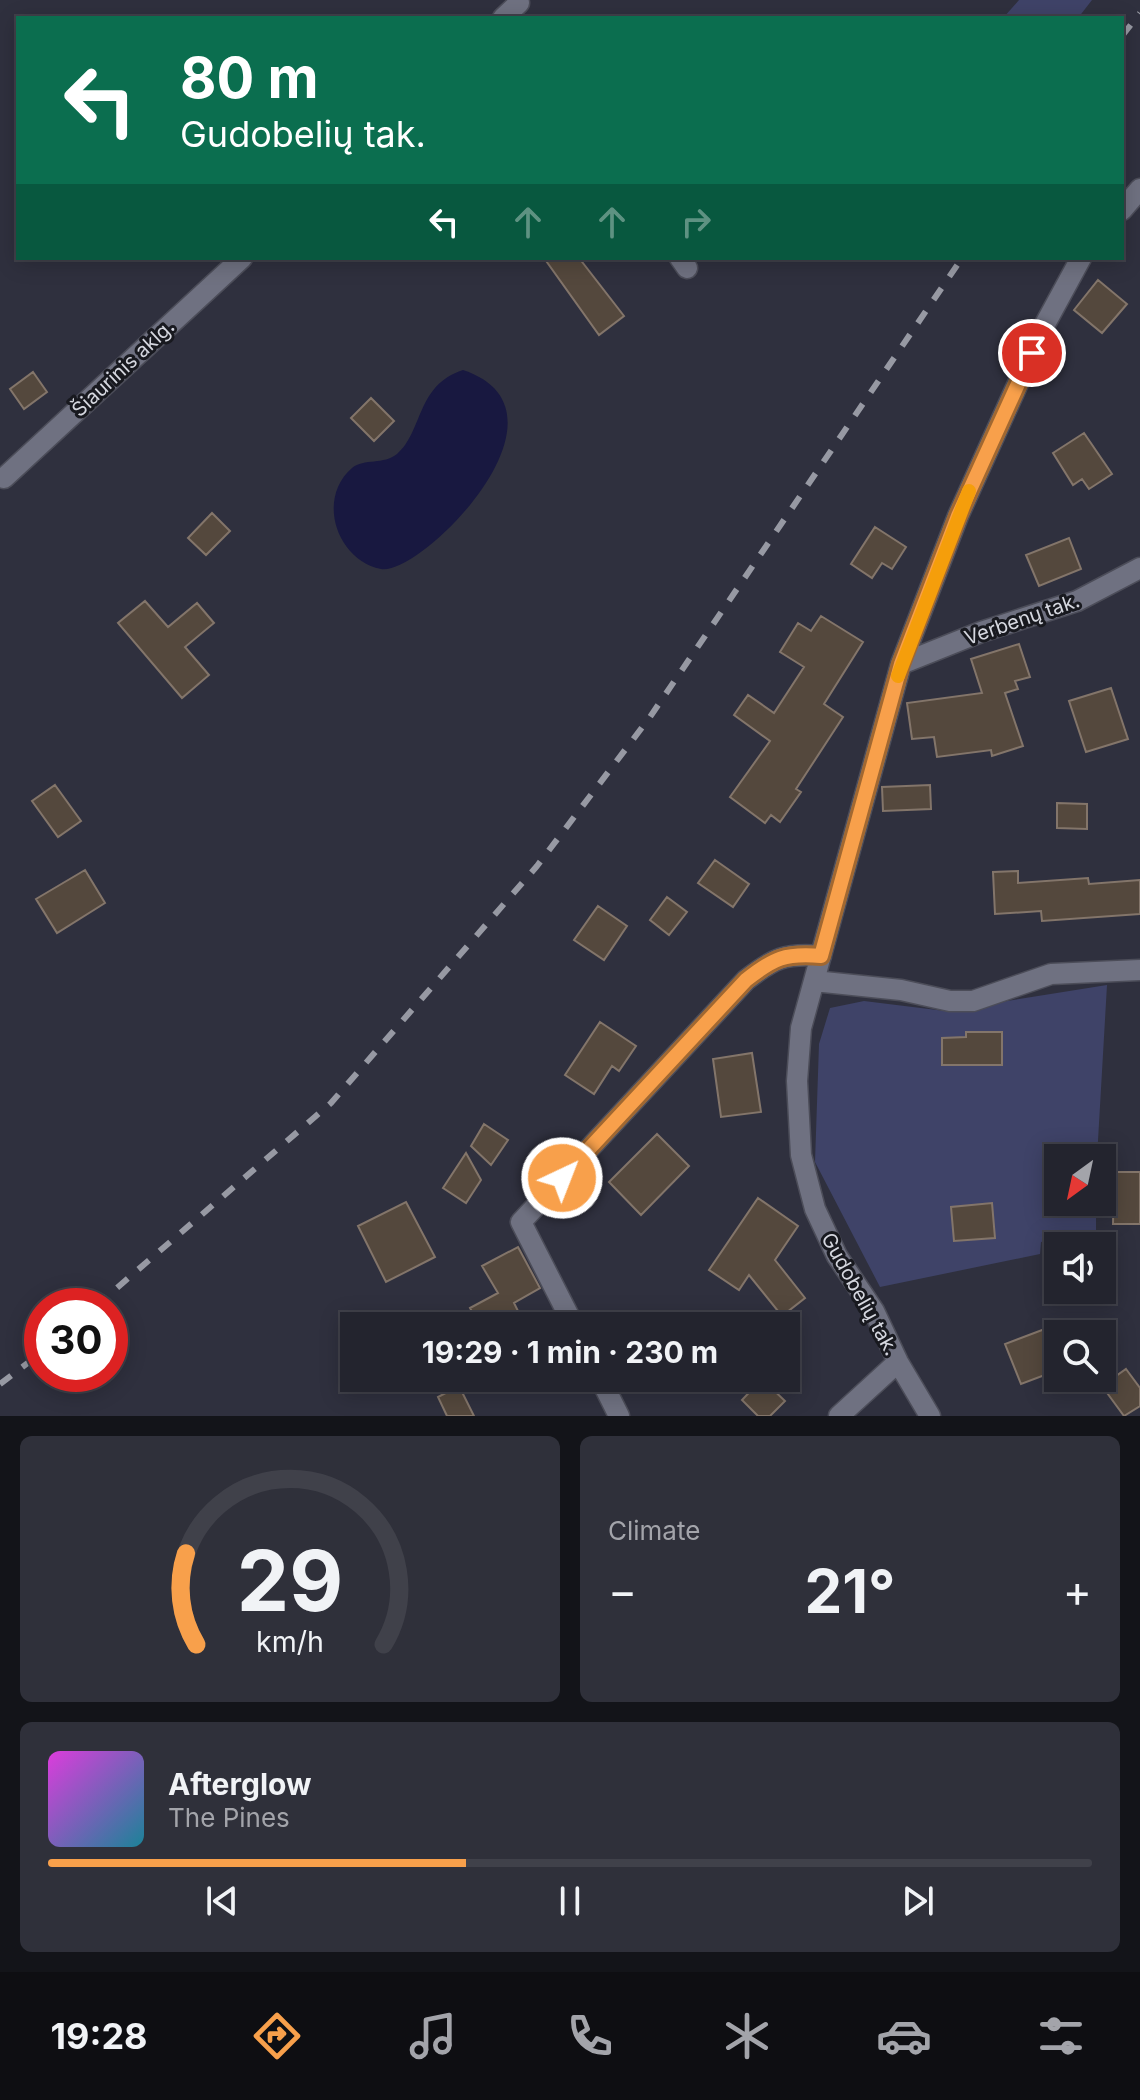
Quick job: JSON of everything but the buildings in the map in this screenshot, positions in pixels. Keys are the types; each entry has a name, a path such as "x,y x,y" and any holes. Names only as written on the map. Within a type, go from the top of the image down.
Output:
{"street":[{"path":"1124,208 1140,189"},
{"name":"Šiaurinis aklg.","path":"4,478 240,260"},
{"name":"Gudobelių tak.","path":"930,1416 898,1362 874,1311 837,1256 815,1209 801,1155 797,1081 801,1028 901,664 958,516 1044,326 1080,260"},
{"name":"Verbenų tak.","path":"901,664 981,632 1077,601 1140,568"},
{"path":"567,1312 521,1222 746,980 772,960 797,954 821,956"},
{"path":"814,981 901,990 950,1001 973,1001 1051,974 1140,970"},
{"path":"839,1416 898,1362"},
{"path":"607,1392 619,1416"}],"shaded area":[{"path":"1019,0 1092,0 1080,16 1005,16"},
{"path":"463,370 496,391 508,420 501,453 483,488 457,520 428,547 401,564 381,569 366,563 353,554 336,527 335,496 341,481 357,465 397,454 412,434 428,397 448,377"},
{"path":"1107,985 1098,1144 1044,1144 1044,1216 1096,1216 1096,1232 1044,1232 1040,1254 880,1287 815,1162 819,1044 830,1008 864,1001 945,1011"}],"railway":[{"path":"1124,33 1140,13"},
{"path":"117,1288 331,1103 537,866 650,717 961,260"},
{"path":"0,1384 24,1366"}],"slow traffic":[{"path":"898,676 969,491"}],"route":[{"path":"562,1178 746,980 772,960 797,954 821,956 901,664 958,516 1032,353"}]}
